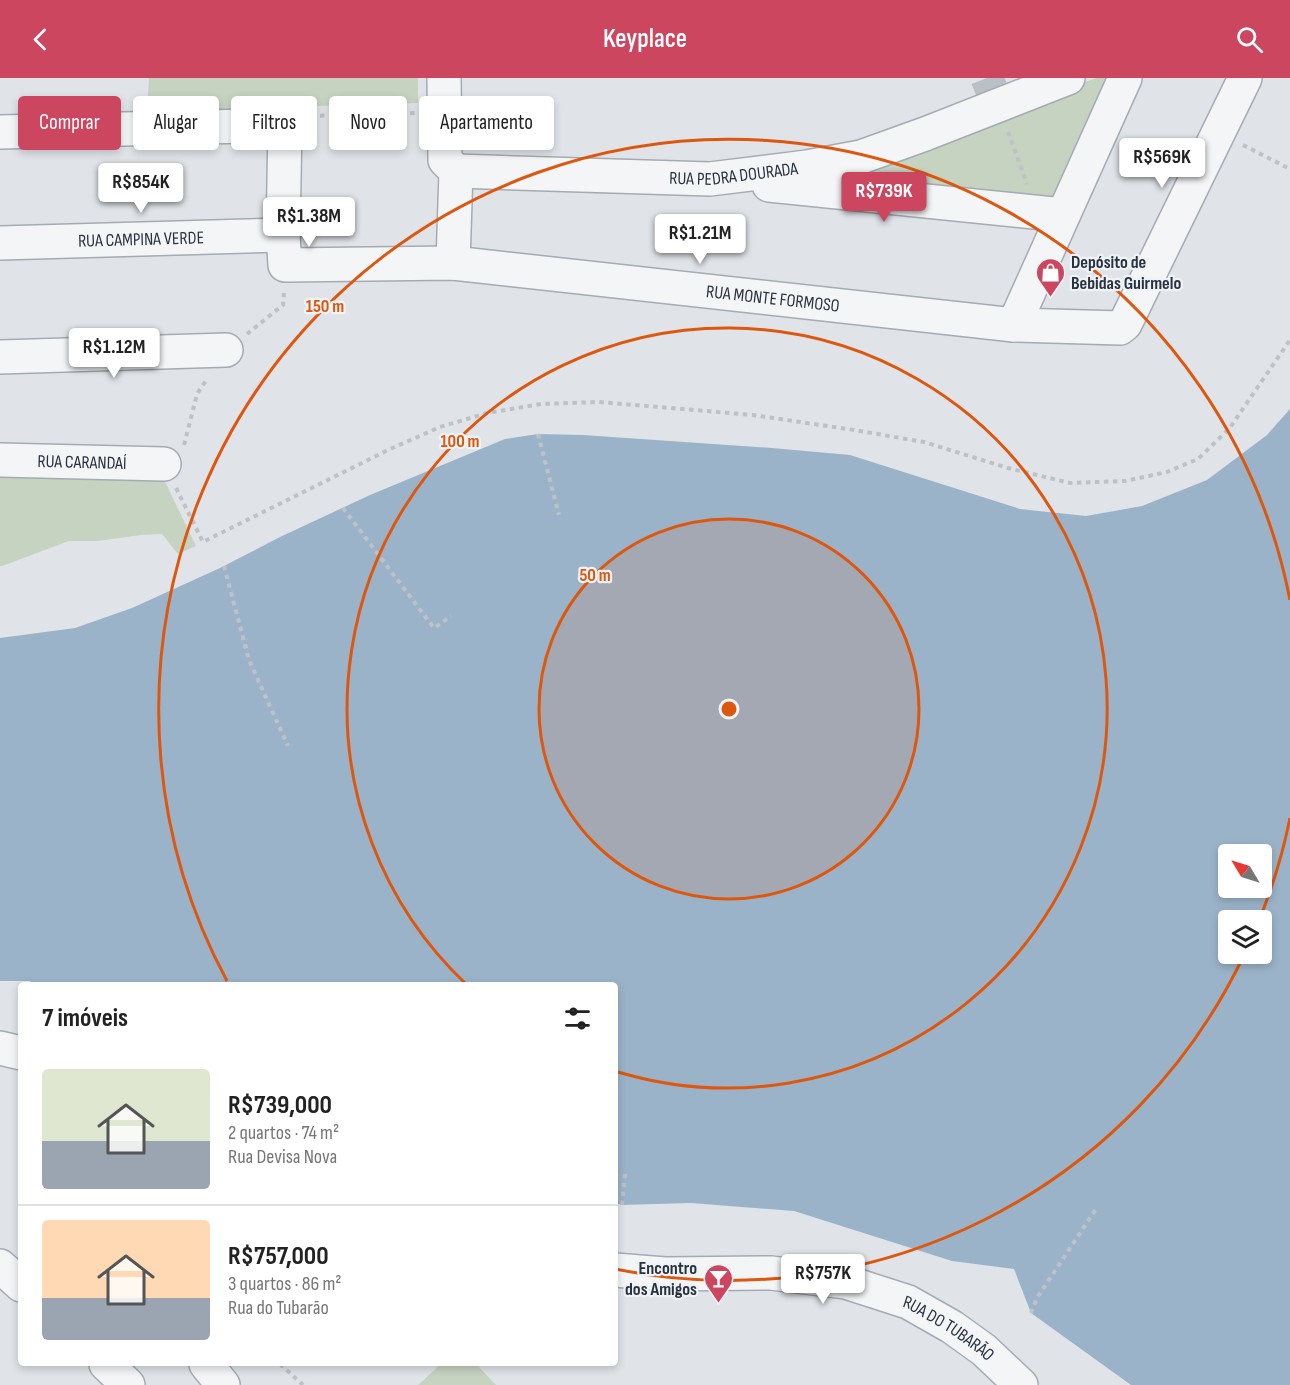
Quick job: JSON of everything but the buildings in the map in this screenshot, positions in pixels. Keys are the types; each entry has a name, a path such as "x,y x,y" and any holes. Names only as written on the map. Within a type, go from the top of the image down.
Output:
{"street":[{"path":"444,78 445,96"},
{"name":"RUA PEDRA DOURADA","path":"456,171 710,179 807,167 861,157 1068,78"},
{"path":"1014,325 1050,214 1125,78"},
{"name":"RUA MONTE FORMOSO","path":"285,150 283,235 285,265 453,263 1014,325 1120,328 1245,78"},
{"path":"0,132 231,126"},
{"path":"445,150 445,160 456,171 453,263"},
{"path":"710,179 1050,214"},
{"name":"RUA CAMPINA VERDE","path":"0,243 283,235"},
{"path":"0,357 226,350"},
{"name":"RUA CARANDAÍ","path":"0,460 164,464"},
{"path":"0,1048 18,1052"},
{"path":"0,1266 18,1282"},
{"name":"RUA DO TUBARÃO","path":"618,1270 665,1274 771,1272 846,1282 908,1302 952,1327 984,1350 1018,1384"},
{"path":"108,1366 128,1385"},
{"path":"208,1366 223,1385"}],"path":[{"path":"998,106 1050,214"},
{"path":"317,115 419,113"},
{"path":"1218,133 1290,169"},
{"path":"164,464 203,542 388,450 440,427 488,413 541,404 600,402 764,417 924,442 1008,468 1070,483 1125,481 1167,472 1198,459 1229,429 1290,340"},
{"path":"538,434 559,515"},
{"path":"343,508 434,628 451,616"},
{"path":"224,566 249,660 288,746"},
{"path":"622,1205 625,1174"},
{"path":"1031,1313 1037,1298 1096,1209"},
{"path":"282,1366 303,1385"}],"green space":[{"path":"149,78 418,78 418,103 407,103 407,96 329,96 329,106 317,106 317,96 231,96 231,109 219,109 219,96 148,96"},
{"path":"1096,78 1118,78 1059,209 820,183"},
{"path":"0,464 161,473 196,546 178,554 162,534 98,541 69,541 0,566"},
{"path":"439,1366 478,1366 496,1385 418,1385"}],"water":[{"path":"1290,409 1290,1385 1131,1385 1031,1313 1014,1269 952,1261 794,1211 691,1203 618,1204 618,982 0,981 0,638 75,628 132,608 370,495 505,439 538,434 583,435 850,455 1020,509 1086,516 1142,506 1207,480 1267,435"}],"tunnel":[{"path":"987,78 998,106"}],"place":[{"name":"Depósito de Bebidas Guirmelo","path":"1050,298"},
{"name":"Encontro dos Amigos","path":"718,1304"}]}
